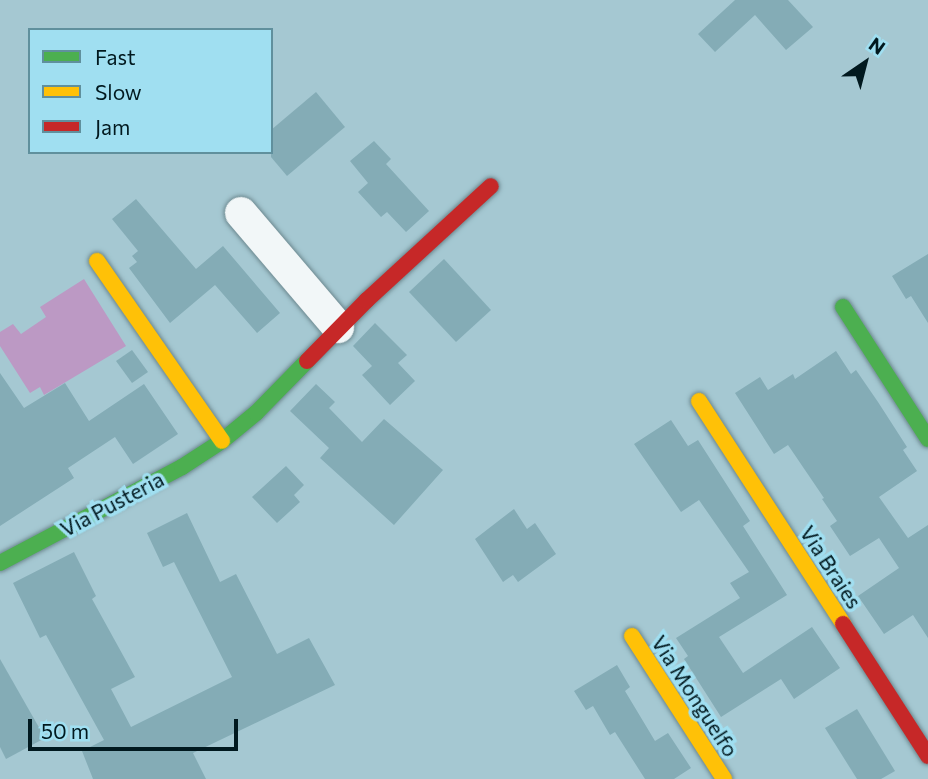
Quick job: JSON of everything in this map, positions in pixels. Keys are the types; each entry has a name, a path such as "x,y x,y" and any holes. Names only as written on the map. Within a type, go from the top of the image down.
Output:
{"street":[{"name":"Via Pusteria","path":"0,563 182,467 222,441 256,413 338,327 491,186"},
{"path":"241,213 338,327"},
{"path":"97,261 222,441"},
{"path":"843,307 928,439"},
{"name":"Via Braies","path":"699,401 928,756"},
{"name":"Via Monguelfo","path":"632,636 724,779"}],"shaded area":[{"path":"84,279 126,346 44,395 40,387 30,393 0,346 0,332 13,324 21,334 46,317 40,307"}],"building":[{"path":"735,0 788,0 813,27 786,50 755,15 715,52 698,34"},
{"path":"316,92 345,127 287,176 271,157 273,128"},
{"path":"374,141 391,159 386,164 429,211 406,232 387,212 381,217 358,192 368,183 350,161"},
{"path":"136,199 196,269 223,246 280,313 257,333 215,285 170,323 129,268 137,262 132,256 138,251 112,219"},
{"path":"928,254 928,323 911,296 906,299 892,276"},
{"path":"444,259 491,310 456,342 409,292"},
{"path":"375,323 407,355 398,363 415,381 390,405 362,375 372,366 353,346"},
{"path":"132,350 148,372 132,383 116,361"},
{"path":"836,351 851,374 856,370 878,402 907,447 903,450 917,471 879,497 908,538 928,525 928,638 913,615 884,634 858,596 899,568 879,538 850,556 830,526 837,521 788,445 774,454 735,393 760,377 768,390 793,374 795,379"},
{"path":"0,373 24,408 65,383 89,421 144,384 178,434 133,464 115,437 68,468 74,478 0,526"},
{"path":"316,384 335,402 329,408 362,442 384,419 443,470 394,525 320,458 329,448 290,411"},
{"path":"671,420 688,446 698,440 750,521 743,526 787,595 719,637 743,673 812,627 840,668 794,699 781,679 721,717 684,659 688,656 676,638 740,598 730,583 749,572 699,500 681,512 634,444"},
{"path":"286,466 304,485 294,495 300,502 277,523 252,497"},
{"path":"514,509 527,529 535,523 556,554 518,582 513,575 503,582 475,539"},
{"path":"187,513 220,582 236,574 277,654 309,638 335,685 193,753 206,779 93,779 82,751 104,740 46,635 40,638 13,583 74,552 96,596 92,599 135,677 111,689 131,727 232,677 174,562 163,567 147,533"},
{"path":"0,659 45,738 6,759 0,747"},
{"path":"617,665 630,687 625,691 655,741 668,733 691,768 674,779 645,779 615,732 610,735 593,706 586,710 574,691"},
{"path":"857,709 895,771 881,779 857,779 825,728"}],"traffic: fast":[{"path":"843,307 928,439"},
{"path":"0,563 182,467 222,441 256,413 307,361"}],"traffic: slow":[{"path":"97,261 222,441"},
{"path":"699,401 843,624"},
{"path":"632,636 724,779"}],"traffic: jam":[{"path":"307,361 367,300 491,186"},
{"path":"843,624 928,756"}]}
